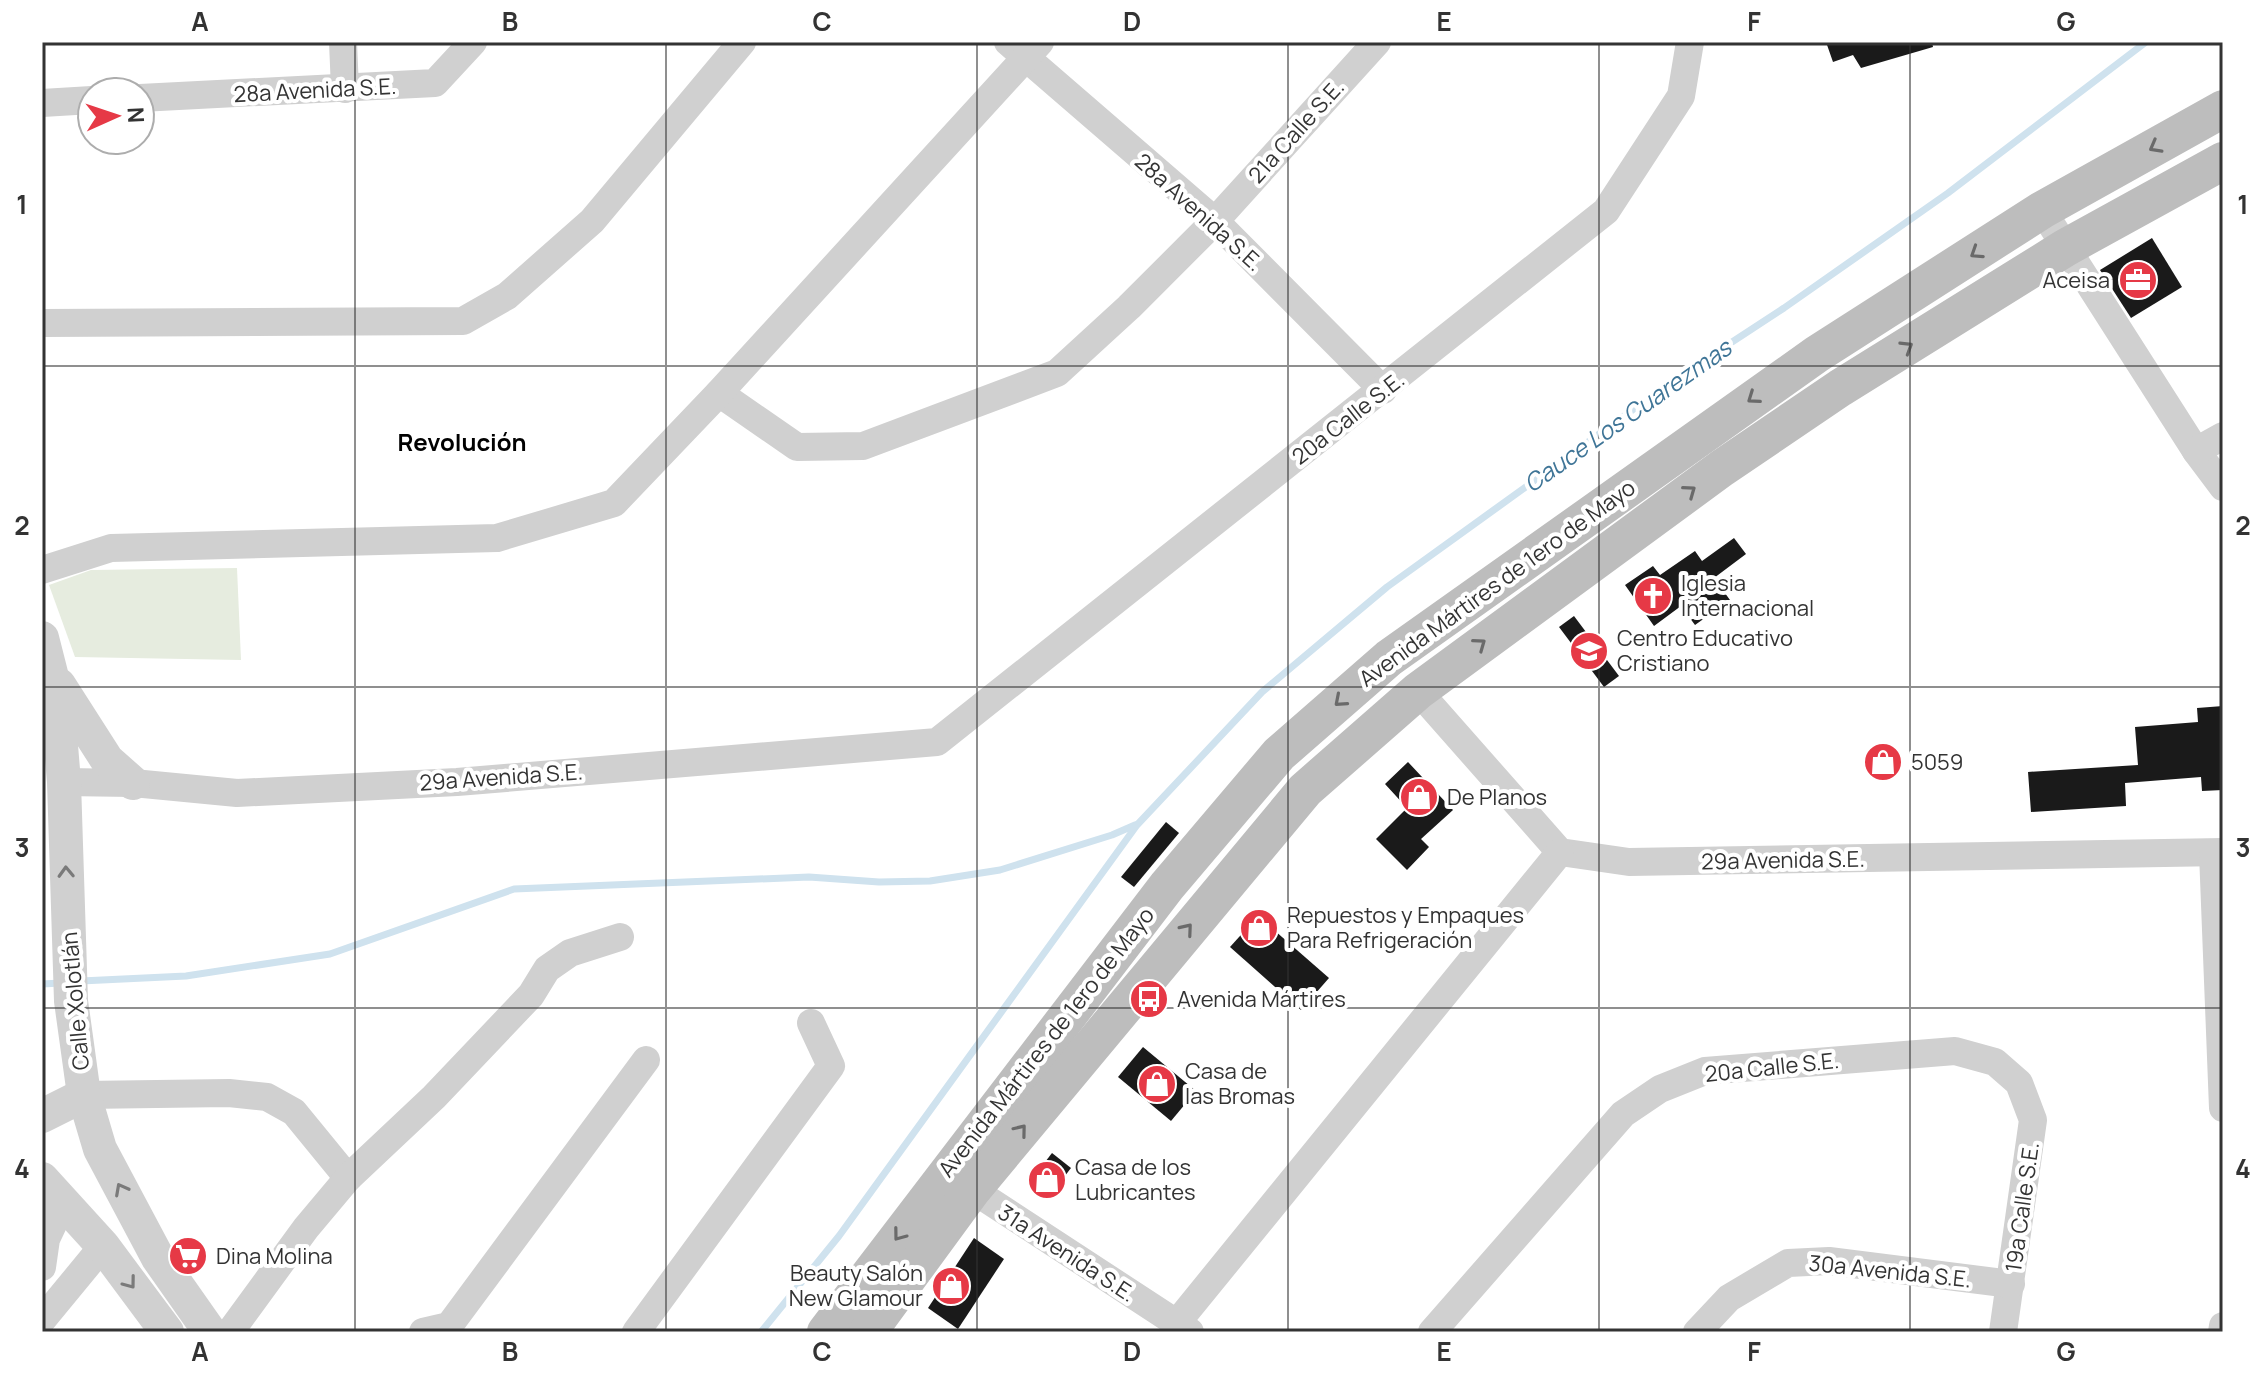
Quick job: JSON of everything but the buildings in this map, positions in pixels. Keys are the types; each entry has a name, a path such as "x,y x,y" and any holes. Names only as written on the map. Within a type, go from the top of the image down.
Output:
{"main road":[{"name":"Avenida Mártires de 1ero de Mayo","path":"868,1332 959,1181 1167,886 1279,754 1389,658 1817,354 2042,210 2223,109"},
{"name":"Avenida Mártires de 1ero de Mayo","path":"826,1332 1169,950 1305,790 1418,691 1709,477 1840,388 2065,248 2223,161"},
{"path":"1817,354 1840,388"}],"street":[{"path":"343,42 345,89"},
{"name":"28a Avenida S.E.","path":"156,97 435,83 473,42"},
{"path":"42,323 463,321 507,296 592,221 742,42"},
{"name":"21a Calle S.E.","path":"719,393 797,447 863,446 1057,373 1215,221 1377,42"},
{"name":"20a Calle S.E.","path":"937,742 1606,211 1681,96 1690,42"},
{"path":"42,570 111,548 497,538 614,503 719,393 1024,48"},
{"name":"28a Avenida S.E.","path":"1024,48 1215,221 1383,390"},
{"path":"42,103 76,101"},
{"path":"2042,210 2196,451 2223,487"},
{"path":"2196,451 2223,436"},
{"name":"Calle Xolotlán","path":"42,638 57,697 64,782 71,1001 84,1095 100,1149 158,1258 210,1332"},
{"path":"51,673 107,760 133,783"},
{"path":"1183,1328 1560,852 1418,691"},
{"name":"29a Avenida S.E.","path":"64,782 133,783 237,793 457,782 937,742"},
{"name":"29a Avenida S.E.","path":"1560,852 1629,862 2218,853"},
{"path":"2218,853 2223,1108"},
{"path":"230,1332 306,1228 348,1178 488,1041 531,995 547,969 570,953 620,937"},
{"path":"636,1332 831,1066 811,1023"},
{"name":"20a Calle S.E.","path":"1432,1332 1623,1114 1660,1089 1705,1071 1955,1051 1995,1062 2019,1083"},
{"path":"423,1332 449,1326 646,1060"},
{"name":"19a Calle S.E.","path":"2003,1332 2033,1120 2019,1083"},
{"path":"42,1116 84,1095 229,1093 267,1097 294,1112 348,1178"},
{"name":"31a Avenida S.E.","path":"959,1181 1183,1328"},
{"path":"53,1190 96,1206 111,1226 158,1258"},
{"path":"53,1190 103,1246 167,1332"},
{"path":"53,1190 42,1265 80,1276"},
{"path":"42,1320 103,1246"},
{"name":"30a Avenida S.E.","path":"1697,1332 1729,1298 1788,1263 1829,1261 2011,1284"},
{"path":"2222,1332 2223,1326"}],"shaded area":[{"path":"237,568 241,660 75,657 49,585 91,570"}],"waterway":[{"name":"Cauce Los Cuarezmas","path":"761,1332 839,1236 1137,825 1262,692 1387,587 1674,380 1784,308 1948,193 2146,42"},
{"path":"81,981 186,976 330,954 514,889 809,877 879,882 930,881 1000,870 1135,825"},
{"path":"42,984 61,983"}],"place":[{"name":"Aceisa","path":"2138,280"},
{"name":"Iglesia Internacional","path":"1653,596"},
{"name":"Centro Educativo Cristiano","path":"1589,651"},
{"name":"5059","path":"1883,762"},
{"name":"De Planos","path":"1419,797"},
{"name":"Repuestos y Empaques Para Refrigeración","path":"1259,928"},
{"name":"Avenida Mártires","path":"1149,999"},
{"name":"Casa de las Bromas","path":"1157,1084"},
{"name":"Casa de los Lubricantes","path":"1047,1180"},
{"name":"Dina Molina","path":"188,1256"},
{"name":"Beauty Salón New Glamour","path":"951,1286"}],"district":[{"name":"Revolución","path":"462,441"}]}
